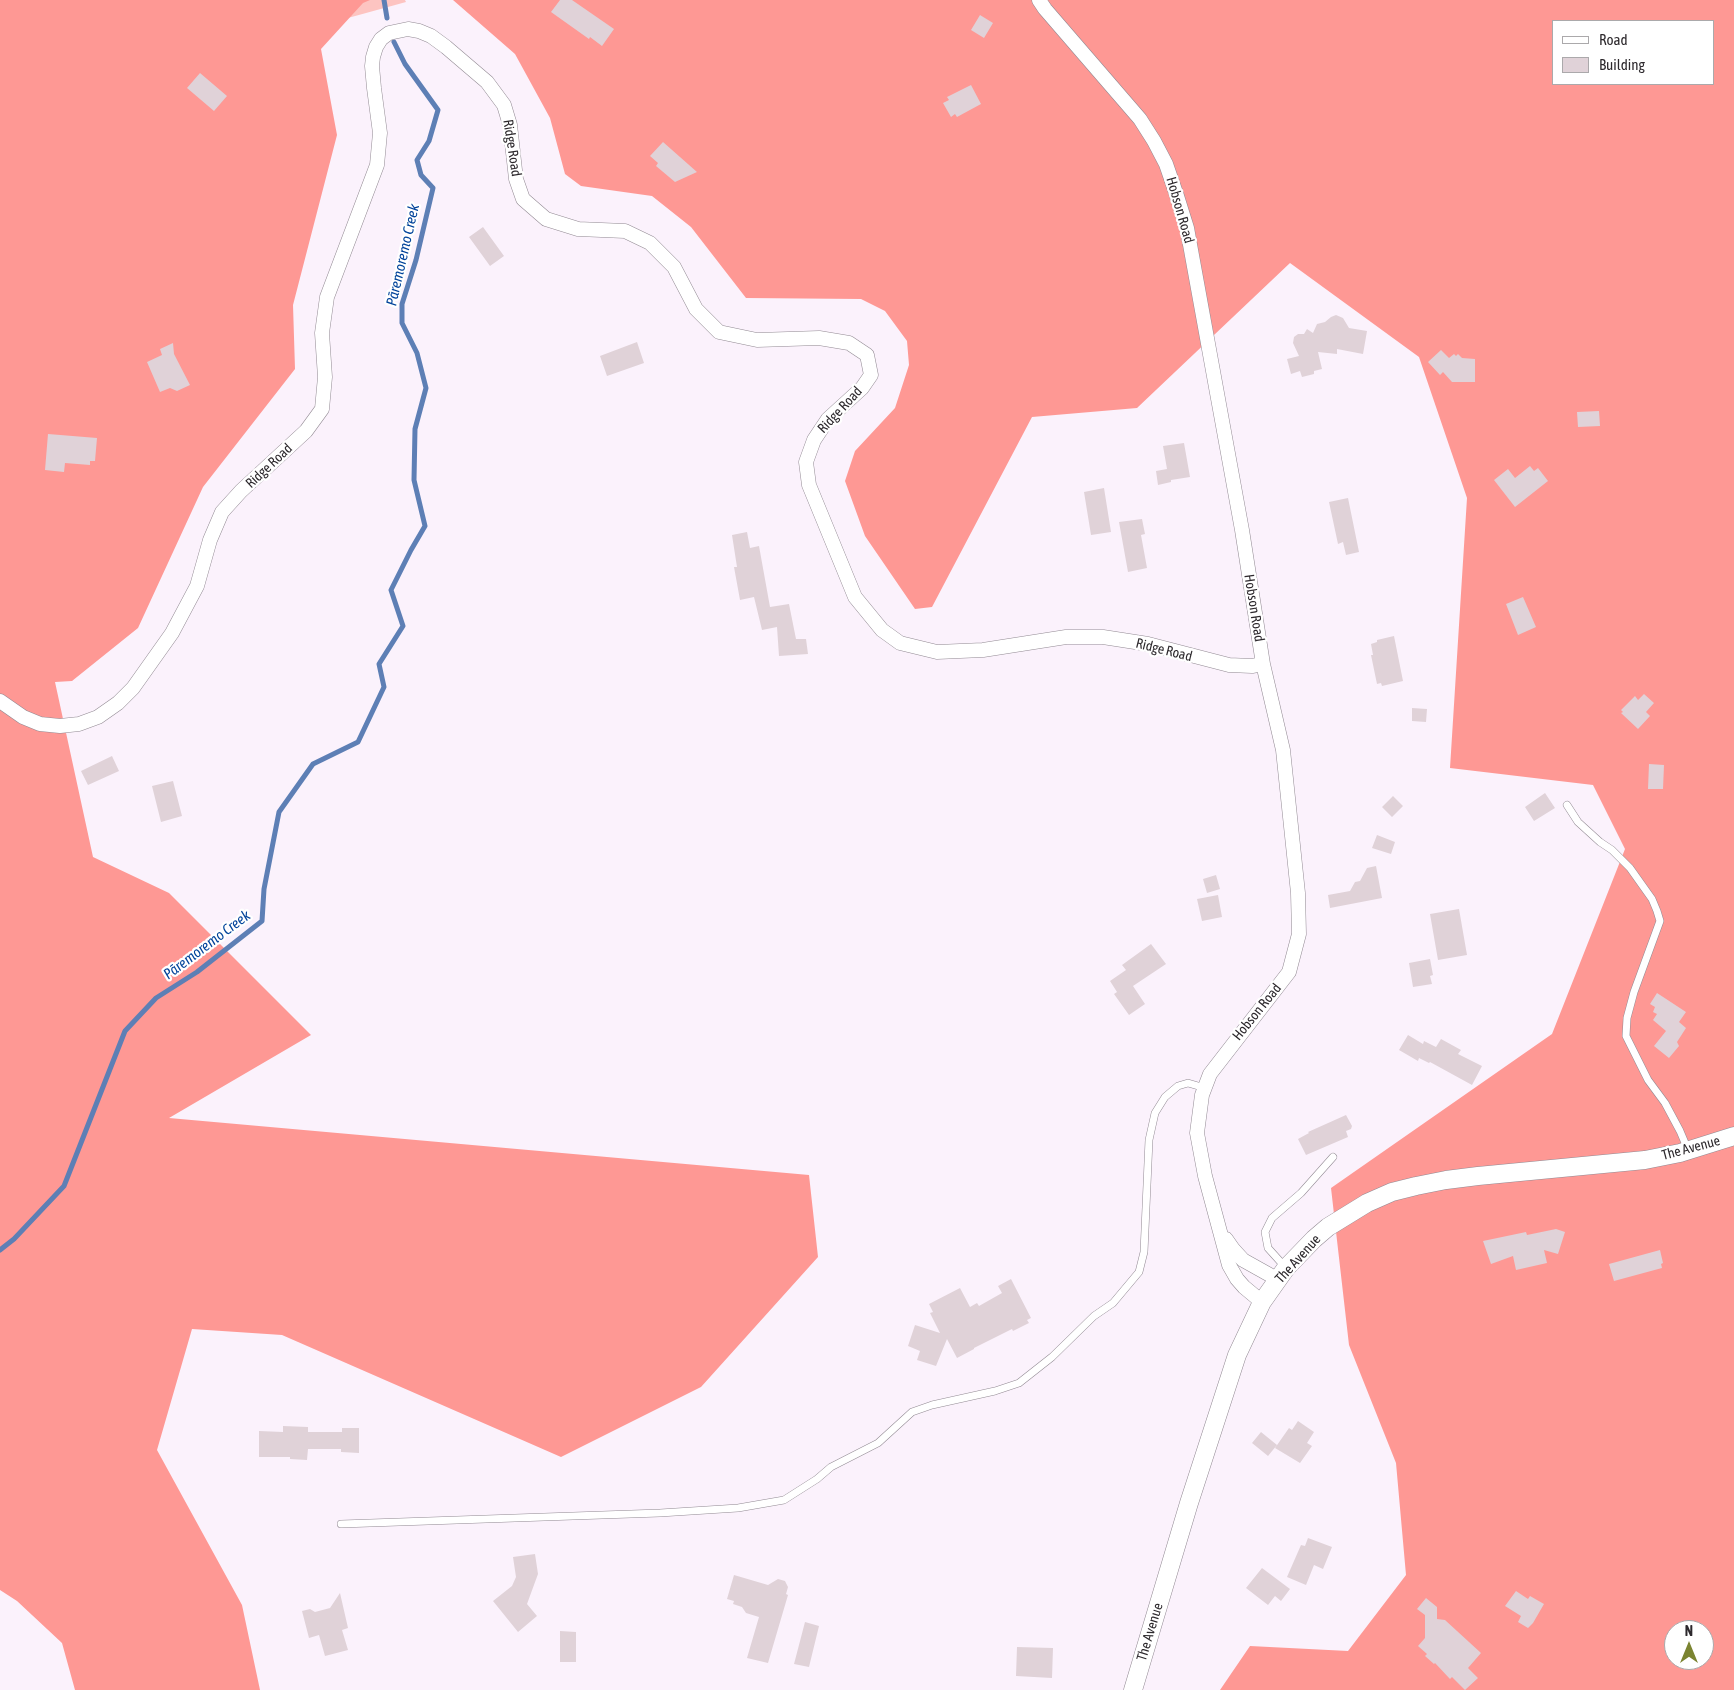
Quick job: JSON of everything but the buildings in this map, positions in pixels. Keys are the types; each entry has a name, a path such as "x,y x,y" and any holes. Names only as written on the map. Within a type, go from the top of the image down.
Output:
{"street":[{"name":"Hobson Road","path":"1039,0 1045,10 1140,119 1154,140 1166,164 1178,196 1187,228 1240,521 1263,664 1283,750 1298,893 1300,934 1289,972 1222,1056 1210,1074 1198,1115 1197,1133 1205,1176 1229,1265 1237,1279 1262,1302"},
{"name":"Ridge Road","path":"0,701 23,717 40,724 60,726 78,724 98,717 118,703 133,688 172,633 197,586 210,540 222,512 241,491 306,431 322,409 325,377 322,333 327,297 377,165 380,132 373,81 373,57 381,39 389,33 408,29 431,36 446,47 487,82 504,105 510,125 516,179 523,199 546,220 578,228 625,231 650,243 674,267 696,309 720,332 757,340 820,338 849,343 867,355 871,375 856,393 828,419 814,440 806,462 809,485 855,597 882,630 900,643 937,652 983,650 1066,637 1103,636 1148,644 1222,664 1252,666 1263,664"},
{"name":"The Avenue","path":"1133,1690 1189,1503 1237,1355 1262,1302 1300,1253 1328,1227 1368,1203 1392,1192 1446,1180 1645,1160 1688,1151 1734,1136"},
{"name":"Hobson Road","path":"1221,1233 1243,1260 1282,1274"}],"lane":[{"path":"1566,805 1578,822 1612,850 1630,868 1652,899 1657,911 1660,921 1634,992 1627,1018 1626,1036 1648,1080 1680,1131 1688,1151"},
{"path":"341,1524 670,1512 738,1508 784,1500 817,1479 831,1467 878,1443 912,1412 932,1405 995,1391 1018,1383 1052,1357 1094,1316 1113,1302 1139,1272 1144,1252 1149,1140 1155,1113 1165,1097 1178,1086 1188,1083 1205,1088"},
{"path":"1282,1274 1268,1248 1265,1232 1272,1218 1301,1193 1333,1157"}],"shaded area":[{"path":"0,0 370,0 363,3 321,49 337,135 293,305 295,369 203,487 138,628 72,681 55,682 93,857 169,893 311,1035 169,1118 809,1175 818,1257 701,1387 561,1457 282,1335 192,1329 157,1450 242,1605 260,1690 75,1690 62,1643 17,1601 0,1590"},
{"path":"327,0 405,0 406,2 337,21"},
{"path":"453,0 1734,0 1734,1690 1220,1690 1250,1646 1348,1651 1406,1575 1396,1463 1349,1345 1331,1188 1552,1034 1625,849 1593,785 1450,768 1467,498 1419,357 1290,263 1137,408 1032,417 932,607 915,609 865,536 845,481 855,451 895,408 909,365 907,341 885,311 861,299 746,298 691,227 652,196 581,186 565,174 550,118 515,54"}],"waterway":[{"name":"Pāremoremo Creek","path":"384,0 387,18"},
{"name":"Pāremoremo Creek","path":"0,1250 14,1239 64,1186 125,1031 156,998 197,972 262,921 264,889 279,812 313,764 358,742 384,687 379,664 403,626 391,590 425,526 414,480 415,429 426,388 417,353 402,323 402,304 416,260 433,188 421,175 417,160 429,141 438,110 405,64 394,42"}]}
